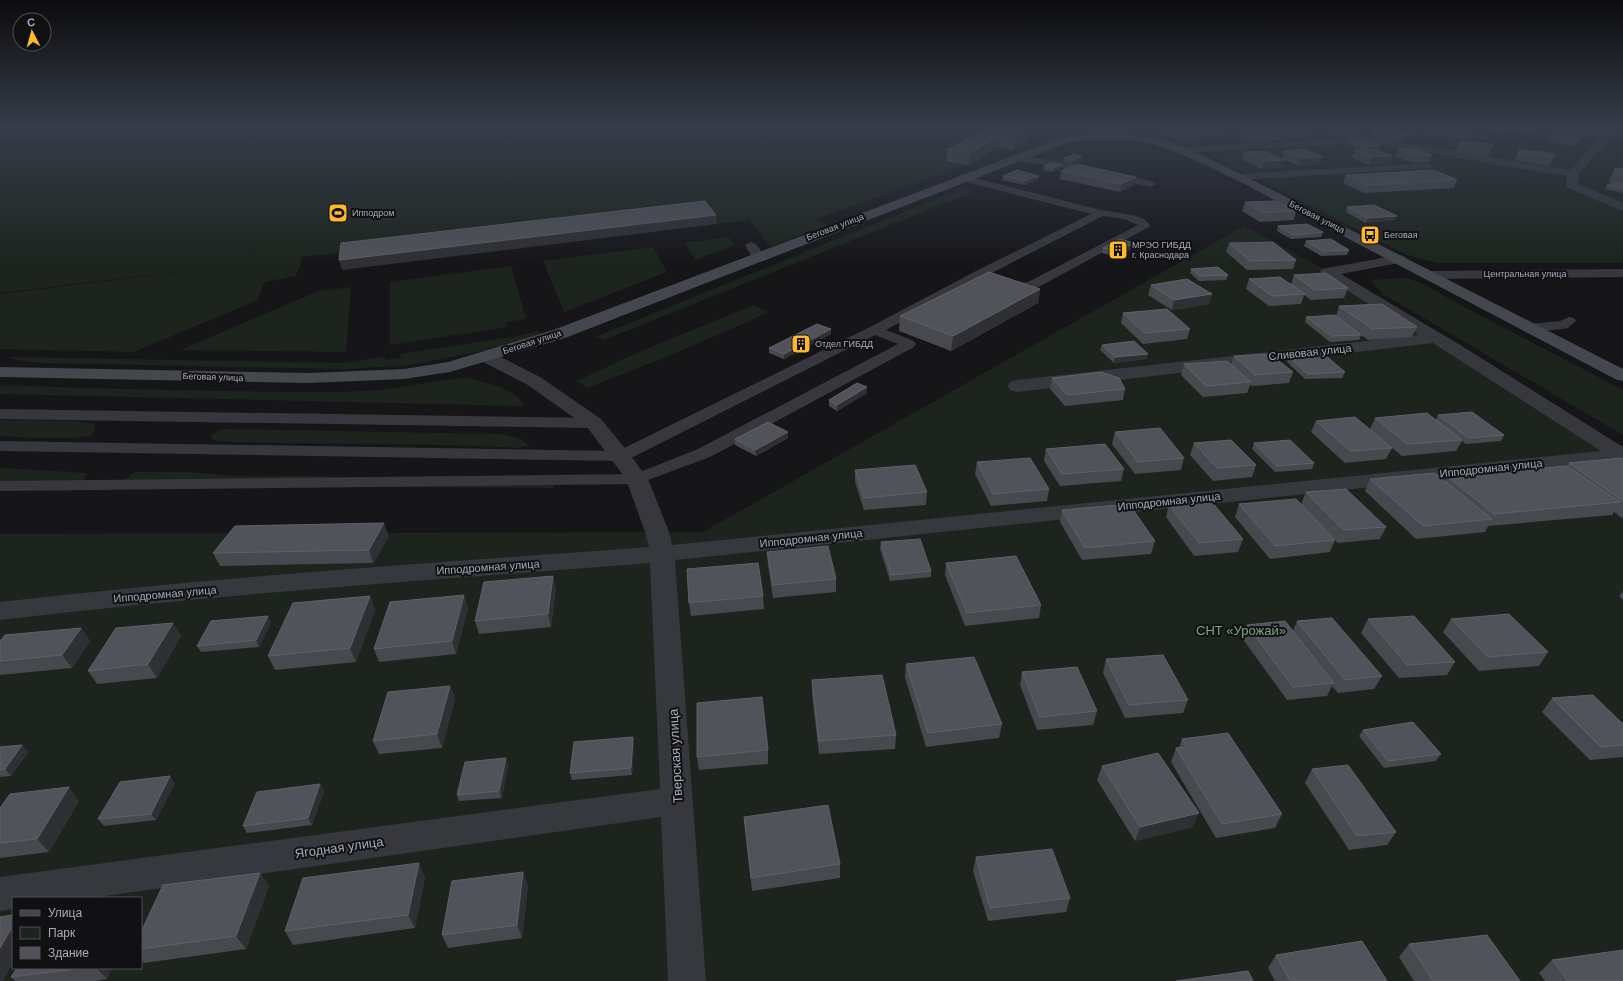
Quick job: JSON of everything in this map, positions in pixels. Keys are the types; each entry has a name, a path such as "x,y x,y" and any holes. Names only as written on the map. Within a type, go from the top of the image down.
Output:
{"street":[{"name":"Беговая улица","path":"0,372 255,378 357,377 404,374 450,366 486,357 559,334 754,251 973,174"},
{"name":"Беговая улица","path":"1232,174 1623,376"},
{"path":"1239,177 1294,174"},
{"path":"1573,174 1572,186 1587,194 1623,207"},
{"path":"1399,259 1327,272 1436,338 1622,456"},
{"name":"Центральная улица","path":"1428,274 1623,273"},
{"name":"Сливовая улица","path":"1017,386 1436,338"},
{"name":"Тверская улица","path":"486,357 534,381 571,406 594,424 621,456 637,479 660,543 677,801 686,981"},
{"name":"Ипподромная улица","path":"0,611 67,603 350,578 660,543 1622,456"},
{"name":"Ягодная улица","path":"0,894 677,801"}],"lane":[{"path":"1103,174 1151,184"},
{"path":"962,178 1101,213 1115,214 1138,220 1144,225 1030,286 1015,287 980,274"},
{"path":"0,446 621,456 874,330 980,274 1101,213"},
{"path":"1529,328 1563,325 1569,321"},
{"path":"0,486 637,479 704,453 909,344 874,330"},
{"path":"0,414 594,424"}],"green space":[{"path":"0,174 943,174 816,219 828,225 770,247 749,220 717,224 705,210 303,257 296,276 264,282 258,300 134,352 0,349 0,294 193,270 0,293"},
{"path":"1248,174 1623,174 1623,207 1618,209 1623,212 1623,263 1437,263 1407,255"},
{"path":"963,188 975,191 604,340 595,337"},
{"name":"СНТ «Урожай»","path":"1244,226 1329,272 1623,454 1623,981 0,981 0,534 703,532"},
{"path":"728,237 735,245 695,260 685,243"},
{"path":"653,247 667,272 564,312 543,261"},
{"path":"511,266 526,319 506,322 507,327 390,345 390,282"},
{"path":"1407,278 1426,285 1453,301 1623,390 1623,435 1383,294 1371,280"},
{"path":"351,287 346,352 180,350 319,291"},
{"path":"754,305 767,312 668,356 587,388 577,381 641,351"},
{"path":"538,331 542,334 473,353 403,366 343,369 41,363 16,360 9,357 344,363 384,357 386,360 401,358 400,354 512,337"},
{"path":"470,378 508,391 515,395 524,406 0,394 0,385 172,390 351,392 381,390 445,380"},
{"path":"0,420 77,421 94,424 95,430 90,436 73,438 0,436"},
{"path":"221,429 503,434 520,439 529,445 519,448 443,445 254,442 216,441 210,437"},
{"path":"0,468 87,473 82,483 0,484"},
{"path":"135,472 189,472 234,476 319,476 378,480 554,479 555,488 198,486 121,482"}],"building":[{"path":"1008,174 1031,174 1039,176 1025,181 1003,176"},
{"path":"1074,174 1121,174 1136,177 1121,184"},
{"path":"1443,174 1457,180 1367,185 1346,175"},
{"path":"1617,182 1623,184 1623,188 1607,185"},
{"path":"705,201 716,215 339,260 341,243"},
{"path":"1276,201 1296,211 1263,213 1245,202"},
{"path":"1374,205 1397,216 1368,218 1347,207"},
{"path":"1307,224 1323,232 1293,235 1278,226"},
{"path":"1120,239 1134,243 1118,252 1103,248"},
{"path":"1331,239 1349,250 1323,251 1306,241"},
{"path":"1273,242 1296,260 1250,261 1229,243"},
{"path":"1218,267 1228,275 1200,276 1191,269"},
{"path":"989,272 1040,289 953,336 900,316"},
{"path":"1326,273 1348,288 1315,290 1294,275"},
{"path":"1280,277 1305,294 1272,296 1249,279"},
{"path":"1187,279 1212,294 1174,300 1151,285"},
{"path":"1382,304 1417,327 1372,329 1339,306"},
{"path":"1167,309 1190,329 1145,333 1123,313"},
{"path":"1335,315 1361,335 1332,336 1306,317"},
{"path":"817,324 831,329 784,354 769,348"},
{"path":"1134,341 1148,354 1115,357 1102,345"},
{"path":"1270,354 1293,372 1255,375 1234,356"},
{"path":"1325,355 1345,372 1307,374 1289,356"},
{"path":"1227,361 1251,382 1206,386 1184,364"},
{"path":"1101,372 1119,378 1125,389 1067,395 1052,378"},
{"path":"857,383 867,387 837,405 829,400"},
{"path":"1472,412 1504,435 1469,438 1438,415"},
{"path":"1427,413 1462,440 1407,444 1375,418"},
{"path":"1355,417 1392,448 1350,451 1316,421"},
{"path":"768,422 788,432 755,450 735,439"},
{"path":"1160,428 1184,458 1138,462 1115,432"},
{"path":"1231,440 1256,465 1217,468 1194,443"},
{"path":"1290,440 1314,463 1277,466 1254,443"},
{"path":"1105,444 1124,469 1062,474 1046,449"},
{"path":"1030,458 1049,489 993,494 977,462"},
{"path":"1622,458 1623,501 1569,463"},
{"path":"915,465 927,492 864,498 855,470"},
{"path":"1567,466 1620,502 1494,514 1447,476"},
{"path":"1435,473 1492,519 1423,526 1370,479"},
{"path":"1346,489 1386,527 1343,530 1306,492"},
{"path":"1296,499 1335,540 1275,546 1239,504"},
{"path":"1211,501 1243,539 1199,543 1169,505"},
{"path":"1129,504 1155,541 1085,548 1062,510"},
{"path":"384,523 369,550 213,553 235,526"},
{"path":"920,539 931,571 891,575 881,542"},
{"path":"828,546 836,579 773,585 767,552"},
{"path":"1016,556 1041,605 967,613 946,563"},
{"path":"758,563 763,596 689,603 687,569"},
{"path":"553,576 548,614 475,621 484,582"},
{"path":"464,595 452,641 374,649 390,602"},
{"path":"370,596 350,648 268,656 293,603"},
{"path":"1509,614 1548,652 1488,657 1451,619"},
{"path":"268,616 256,640 197,646 211,621"},
{"path":"1414,616 1455,662 1407,665 1368,619"},
{"path":"1332,618 1382,676 1345,680 1297,621"},
{"path":"1285,621 1334,683 1293,687 1247,625"},
{"path":"173,623 148,664 88,671 116,628"},
{"path":"81,628 62,655 0,661 0,641 5,635"},
{"path":"1163,655 1188,700 1129,705 1106,659"},
{"path":"974,657 1002,724 928,733 906,664"},
{"path":"1077,667 1097,711 1040,717 1022,672"},
{"path":"882,675 896,735 819,741 812,680"},
{"path":"450,686 437,734 373,741 388,692"},
{"path":"1593,695 1623,724 1623,745 1601,747 1552,698"},
{"path":"762,697 768,750 697,757 697,703"},
{"path":"1413,722 1441,754 1388,761 1363,730"},
{"path":"1228,733 1282,814 1222,824 1176,748 1187,747 1182,739"},
{"path":"633,737 631,768 570,773 574,742"},
{"path":"22,745 5,769 0,770 0,747"},
{"path":"1158,753 1199,813 1140,827 1102,766"},
{"path":"506,758 499,791 457,795 465,762"},
{"path":"1348,765 1396,832 1357,836 1312,769"},
{"path":"170,776 151,814 98,819 120,782"},
{"path":"320,784 308,818 243,826 257,792"},
{"path":"69,787 37,839 0,843 0,808 10,794"},
{"path":"828,805 840,864 751,878 744,817"},
{"path":"1052,849 1070,898 990,908 976,857"},
{"path":"419,863 408,915 285,931 303,878"},
{"path":"523,872 517,925 442,935 452,881"},
{"path":"260,873 236,936 142,949 142,930 163,885"},
{"path":"12,915 12,928 0,948 0,917"},
{"path":"1487,935 1520,981 1433,981 1409,944"},
{"path":"1362,941 1387,981 1290,981 1276,955"},
{"path":"1623,950 1623,981 1568,981 1552,960"},
{"path":"16,969 75,969 11,977"},
{"path":"1248,971 1253,981 1176,981"}],"place":[{"name":"Ипподром","path":"338,213"},
{"name":"Беговая","path":"1370,235"},
{"name":"МРЭО ГИБДД г. Краснодара","path":"1118,250"},
{"name":"Отдел ГИБДД","path":"801,344"}]}
